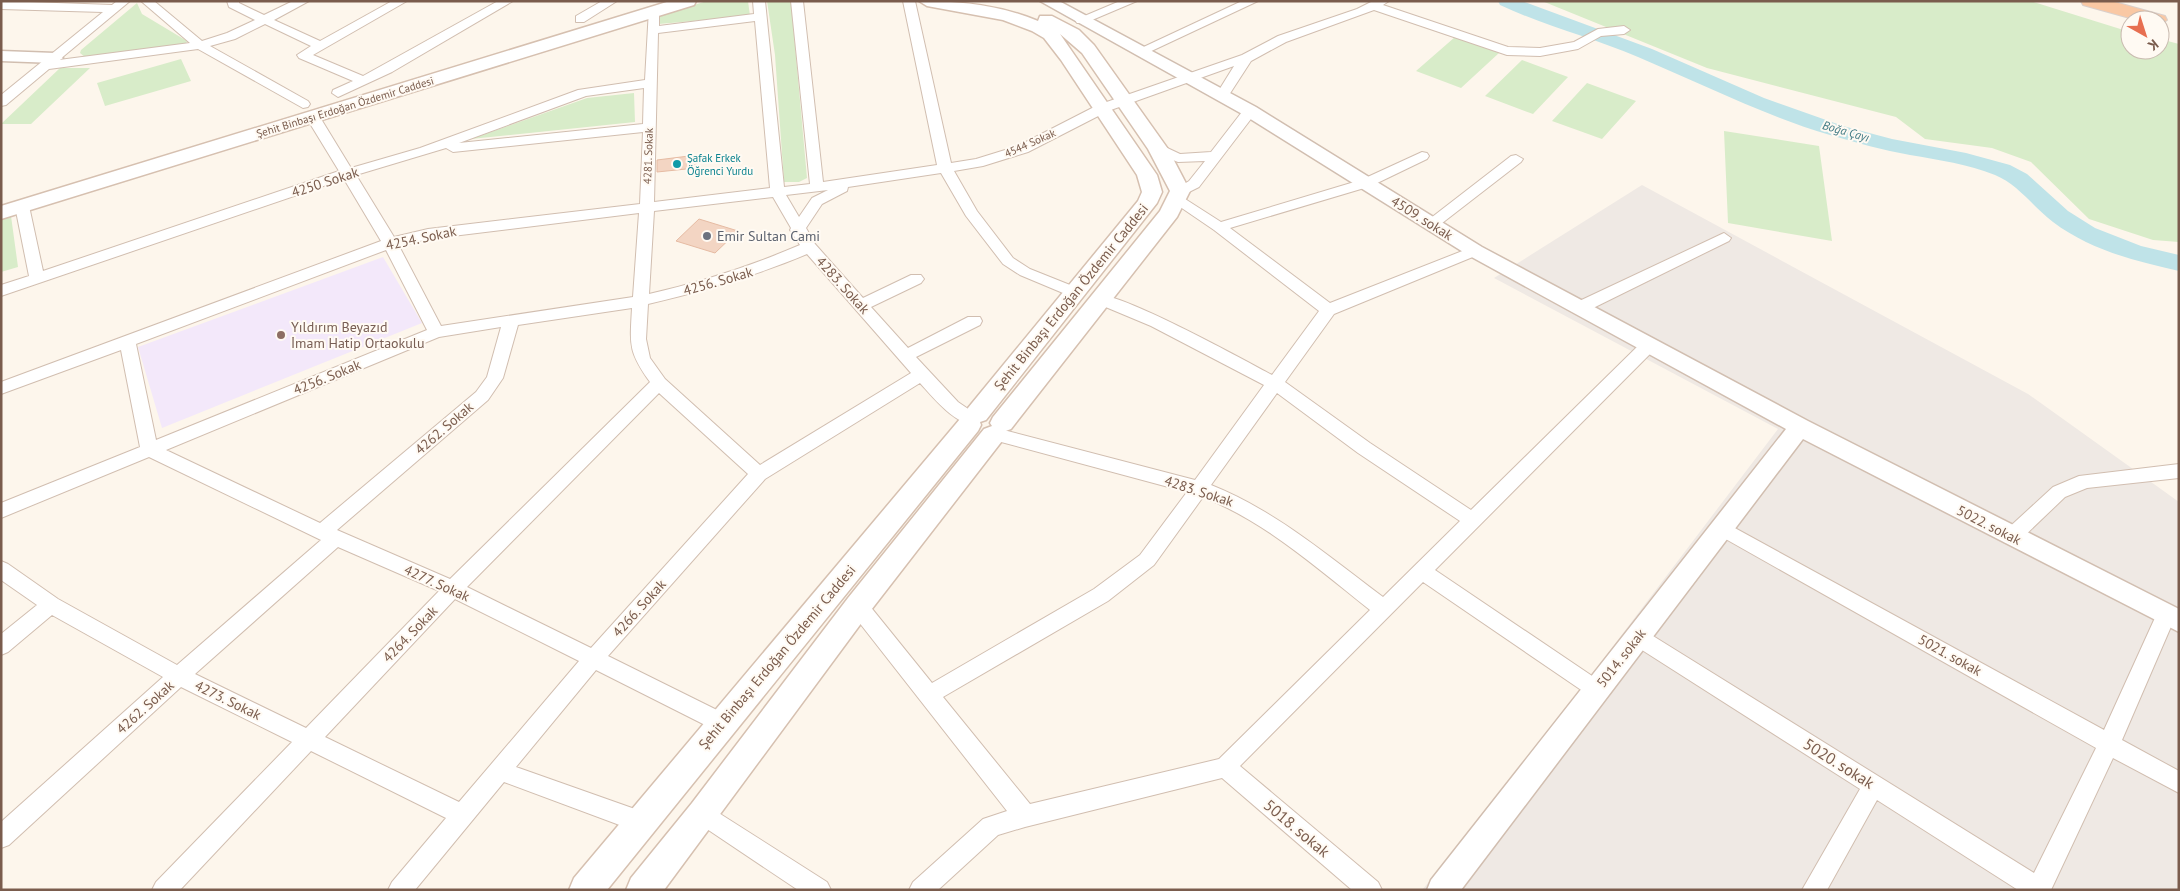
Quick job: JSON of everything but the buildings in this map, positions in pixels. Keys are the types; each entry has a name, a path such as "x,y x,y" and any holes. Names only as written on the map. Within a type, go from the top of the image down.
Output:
{"highway":[{"path":"2090,1 2123,10"},
{"path":"2129,1 2179,15"}],"main road":[{"name":"Şehit Binbaşı Erdoğan Özdemir Caddesi","path":"1,213 308,110 338,93 637,1"},
{"name":"Şehit Binbaşı Erdoğan Özdemir Caddesi","path":"1,196 308,110 653,21 688,1"},
{"name":"Şehit Binbaşı Erdoğan Özdemir Caddesi","path":"643,890 703,814 858,606 987,425 1075,293 1147,203 1152,192 1147,175 1058,42 1048,33 1028,24 984,11 927,1"},
{"path":"974,1 1034,15 1073,34 1088,49 1158,149 1179,196"},
{"name":"Şehit Binbaşı Erdoğan Özdemir Caddesi","path":"586,890 722,723 987,425 1102,299 1179,196"}],"street":[{"path":"147,1 200,45 308,110 390,243 436,332"},
{"path":"233,1 233,5 264,21 319,45"},
{"path":"1,56 50,62 200,45 230,36 303,1"},
{"path":"363,81 304,55 401,1"},
{"path":"338,93 507,1"},
{"path":"580,19 611,1"},
{"name":"4283. Sokak","path":"759,1 777,192 797,230 809,247 952,406 987,425 1044,448 1199,488 1226,497 1253,511 1384,609"},
{"path":"797,1 817,187"},
{"path":"909,1 945,168 971,213 1008,261 1032,276 1075,293"},
{"name":"4509. sokak","path":"1047,1 1222,95 1366,182 1475,251 1800,427"},
{"path":"1081,20 1131,1"},
{"path":"1142,51 1252,1"},
{"path":"1378,4 1514,52 1540,52 1578,45 1594,36 1624,30"},
{"name":"4544 Sokak","path":"864,180 978,162 1023,149 1103,108 1246,58 1282,39 1378,4"},
{"path":"1,5 120,5"},
{"path":"1,102 120,5"},
{"path":"653,21 760,17"},
{"name":"4281. Sokak","path":"653,21 647,207 638,339 642,359 659,383 759,474"},
{"path":"1222,95 1246,58"},
{"name":"4250 Sokak","path":"1,291 348,173 425,151 583,93 650,83"},
{"path":"1250,112 1194,184 1179,196 1328,310"},
{"path":"425,151 649,127"},
{"path":"1158,149 1178,158 1217,156"},
{"path":"1219,227 1366,182 1422,156"},
{"path":"1432,224 1516,159"},
{"path":"797,230 817,201 834,191 864,180"},
{"name":"4254. Sokak","path":"1,388 390,243 428,234 864,180"},
{"path":"22,206 37,279"},
{"path":"1579,308 1724,238"},
{"name":"4256. Sokak","path":"1,511 436,332 641,301 708,285 750,272 809,247"},
{"path":"929,695 1101,595 1147,560 1328,310 1475,251"},
{"path":"861,306 916,280"},
{"path":"1102,299 1157,322 1274,383 1364,448 1472,520"},
{"path":"907,355 974,321"},
{"name":"4262. Sokak","path":"1,837 179,676 329,535 482,396 495,378 512,322"},
{"path":"127,341 149,450"},
{"path":"921,890 991,827 1025,816 1225,766 1648,346"},
{"name":"4266. Sokak","path":"400,890 594,658 759,474 922,374"},
{"name":"4264. Sokak","path":"164,890 453,589 659,383"},
{"name":"5014. sokak","path":"1442,890 1800,427"},
{"name":"5022. sokak","path":"1800,427 2011,537 2173,618"},
{"name":"4277. Sokak","path":"149,450 329,535 453,589 722,723"},
{"path":"2011,537 2059,492 2068,488 2085,482 2179,471"},
{"name":"5021. sokak","path":"1722,528 2179,783"},
{"name":"4273. Sokak","path":"1,569 51,605 179,676 463,815"},
{"path":"1421,571 1597,690"},
{"path":"1,646 51,605"},
{"path":"858,606 1025,816"},
{"path":"2039,889 2109,744 2173,618"},
{"name":"5020. sokak","path":"1638,637 2039,889"},
{"name":"5018. sokak","path":"1225,766 1370,890"},
{"path":"500,771 641,822"},
{"path":"1814,890 1874,785"},
{"path":"703,814 818,890"}],"shaded area":[{"path":"1642,185 2028,394 2179,502 2179,890 1422,890 1481,820 1778,429 1494,278"},
{"name":"Yıldırım Beyazıd İmam Hatip Ortaokulu","path":"383,257 422,323 162,428 138,347"}],"green space":[{"path":"707,1 748,1 750,16 659,24 657,18 661,15"},
{"path":"767,1 791,1 807,178 799,182 784,182 775,55"},
{"path":"1542,1 2030,1 2120,29 2120,60 2170,60 2170,42 2179,44 2179,242 2153,240 2089,219 2031,162 1992,148 1925,139 1896,117 1707,68"},
{"path":"137,3 142,14 187,41 186,44 85,57 80,53 81,50"},
{"path":"1455,37 1499,53 1461,88 1416,71"},
{"path":"181,59 191,81 105,106 97,83"},
{"path":"1522,60 1568,77 1533,114 1485,96"},
{"path":"60,68 90,68 31,124 1,124"},
{"path":"1587,83 1636,101 1602,139 1552,121"},
{"path":"634,93 635,122 471,139 587,98"},
{"path":"1724,131 1819,146 1832,241 1728,223"},
{"path":"11,216 18,267 1,272 1,219"}],"waterway":[{"name":"Boğa Çayı","path":"1507,1 1539,15 1653,56 1737,94 1815,124 1873,141 1966,159 2002,170 2019,179 2060,216 2087,233 2132,251 2179,263"}],"place":[{"name":"Şafak Erkek Öğrenci Yurdu","path":"677,164"},
{"name":"Emir Sultan Cami","path":"707,236"},
{"name":"Yıldırım Beyazıd İmam Hatip Ortaokulu","path":"281,335"}]}
